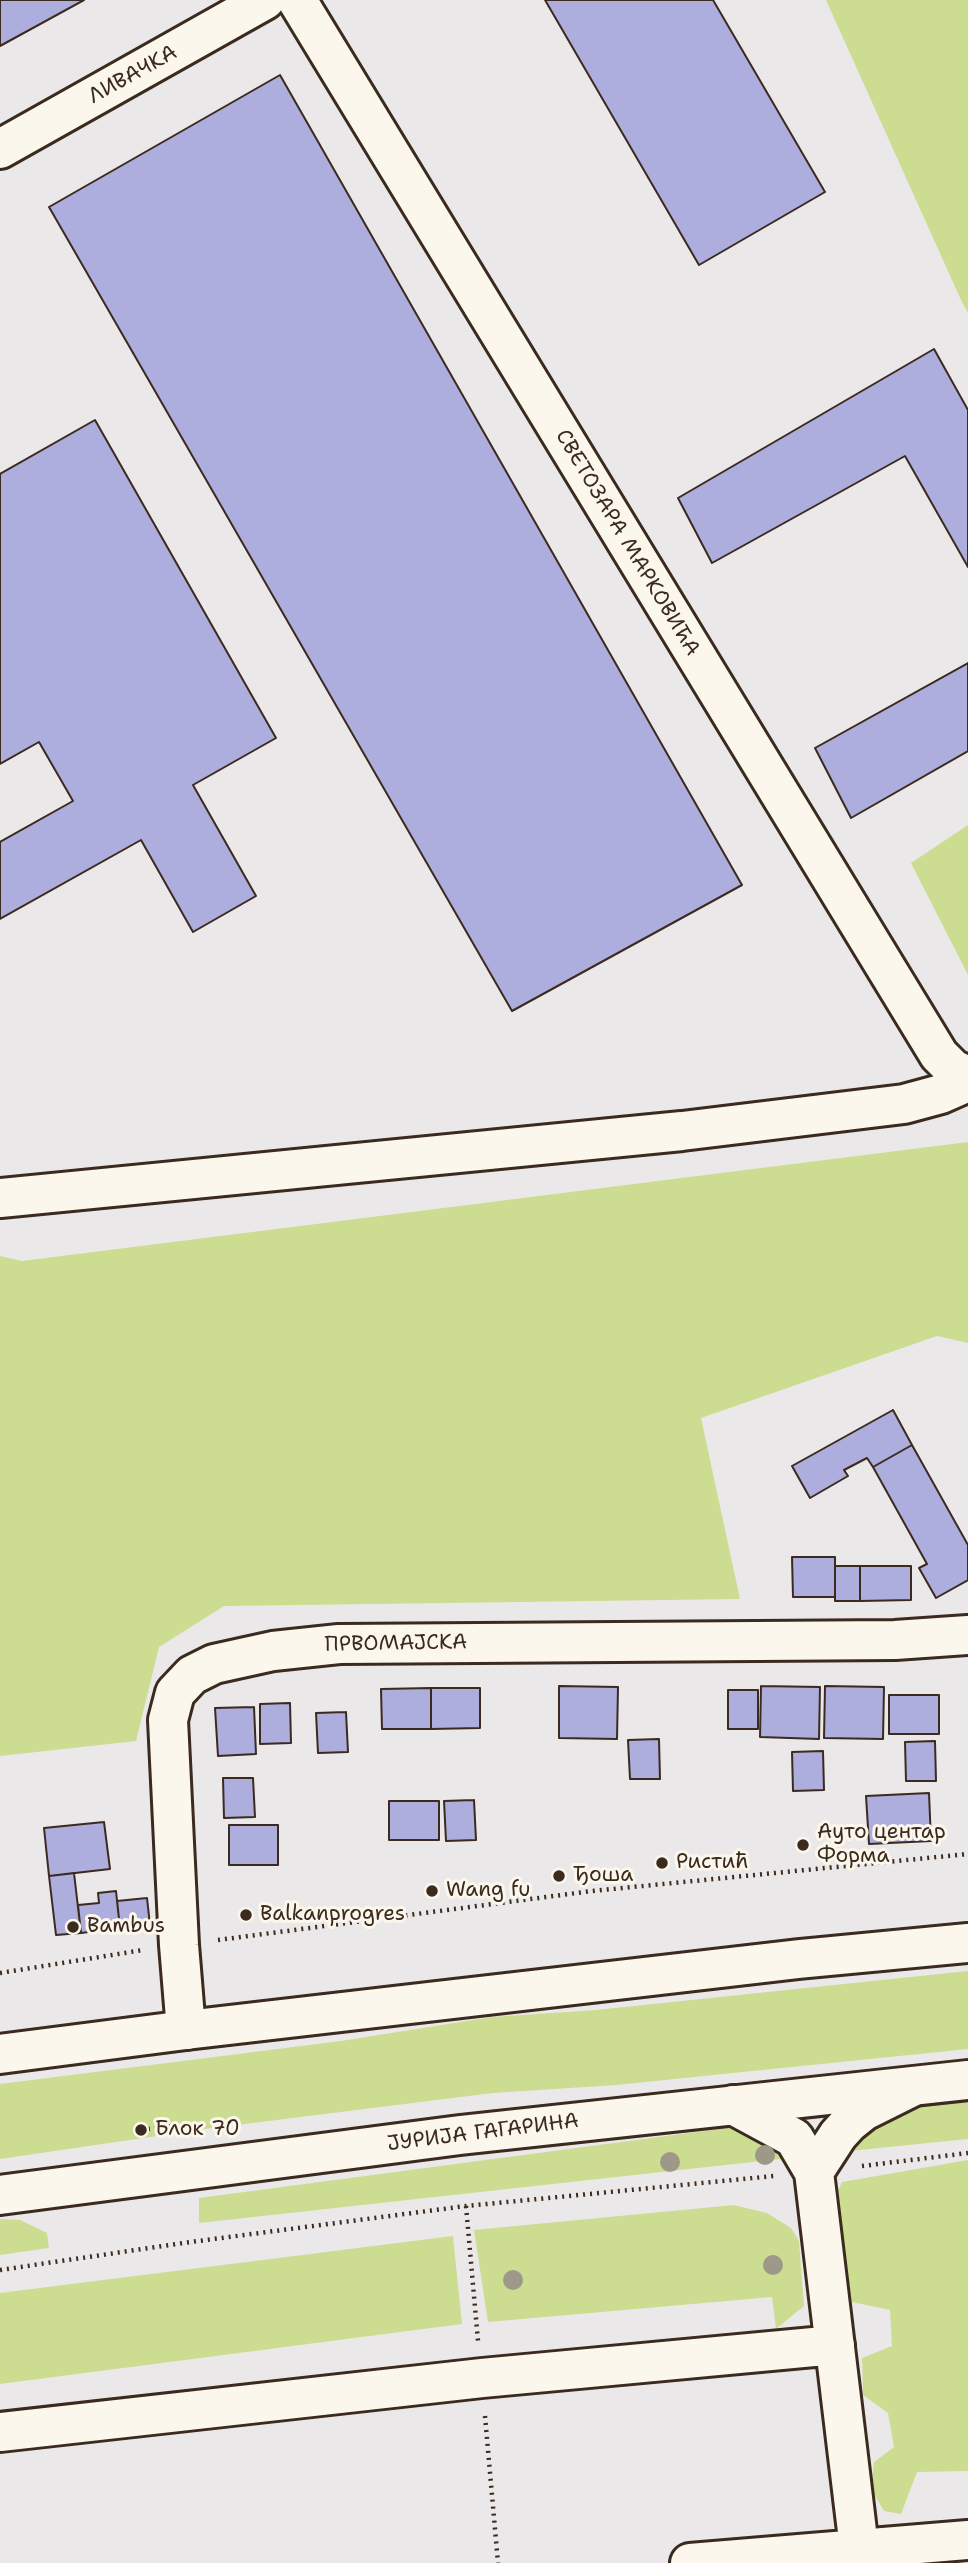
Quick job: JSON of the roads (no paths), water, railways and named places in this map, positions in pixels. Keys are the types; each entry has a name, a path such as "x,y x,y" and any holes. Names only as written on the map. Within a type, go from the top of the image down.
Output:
{"main road":[{"name":"ЛИВАЧКА","path":"0,149 265,0"},
{"name":"СВЕТОЗАРА МАРКОВИЋА","path":"297,0 939,1055 953,1069 968,1076"},
{"path":"0,1198 682,1131 904,1104 941,1094 968,1082"},
{"name":"ПРВОМАЈСКА","path":"186,2030 168,1720 175,1693 192,1675 214,1664 274,1651 339,1644 895,1640 968,1634"},
{"path":"0,2054 799,1959 968,1943"},
{"name":"ЈУРИЈА ГАГАРИНА","path":"0,2195 460,2135 968,2080"},
{"path":"814,2172 838,2135 864,2111 913,2086"},
{"path":"733,2105 794,2138 814,2172 859,2548"},
{"path":"0,2432 482,2378 835,2345"},
{"path":"690,2563 968,2540"}],"place":[{"name":"Ауто центар Форма","path":"803,1845"},
{"name":"Ристић","path":"662,1863"},
{"name":"Ђоша","path":"559,1876"},
{"name":"Wang fu","path":"432,1891"},
{"name":"Balkanprogres","path":"246,1915"},
{"name":"Bambus","path":"73,1927"},
{"name":"Блок 70","path":"141,2130"}]}
